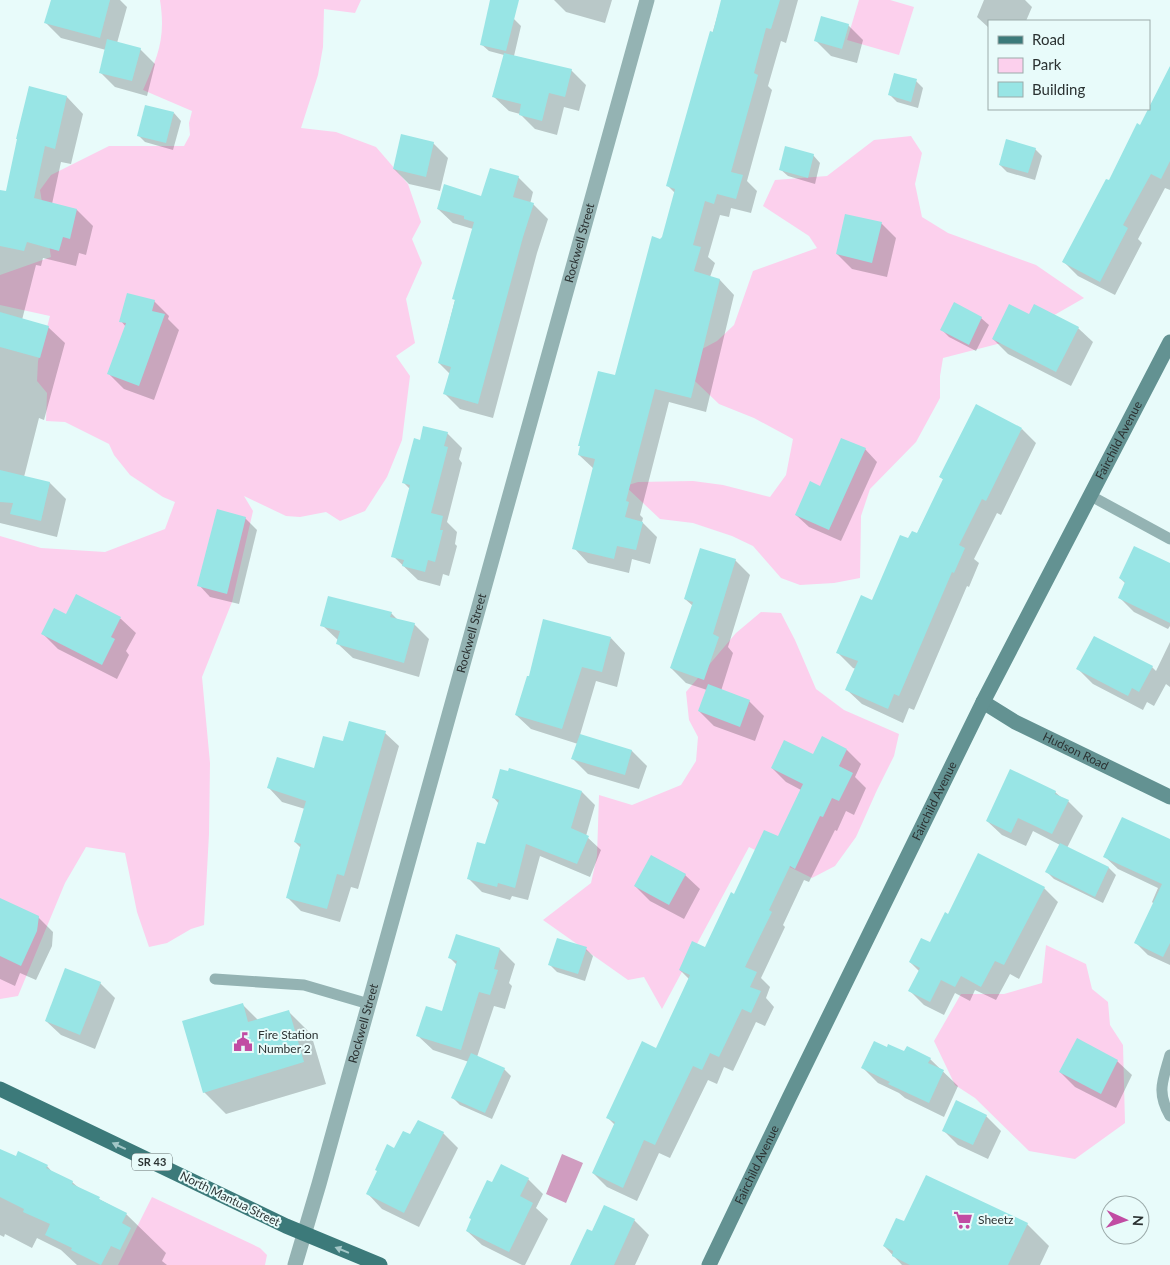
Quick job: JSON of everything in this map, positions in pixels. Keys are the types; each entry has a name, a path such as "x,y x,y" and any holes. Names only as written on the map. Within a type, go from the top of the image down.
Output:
{"main road":[{"name":"Fairchild Avenue","path":"709,1265 983,702 1170,342"},
{"name":"Hudson Road","path":"983,702 1014,722 1170,797"},
{"name":"North Mantua Street","path":"0,1089 305,1234 380,1265"}],"street":[{"name":"Rockwell Street","path":"295,1265 648,0"}],"lane":[{"path":"1090,496 1170,539"},
{"path":"215,979 304,985 368,1004"},
{"path":"1170,1055 1163,1079 1161,1097 1170,1116"}],"green space":[{"path":"160,0 361,0 355,13 324,9 323,47 318,75 301,128 336,132 376,147 408,184 421,222 412,239 422,263 406,299 415,343 396,356 410,376 402,440 387,477 365,511 340,521 326,512 300,517 286,516 244,496 253,511 232,602 202,677 210,763 209,834 204,925 191,929 167,943 149,947 137,912 125,853 86,847 65,883 18,996 0,999 0,536 41,548 105,552 165,529 175,502 163,497 130,475 114,455 109,444 65,422 46,421 47,393 37,381 38,361 50,316 0,305 0,275 51,257 40,190 51,175 109,146 184,146 190,135 189,123 192,111 143,90 157,57 161,36 162,13"},
{"path":"859,0 890,0 914,7 899,55 847,40"},
{"path":"911,136 922,153 915,184 922,217 948,233 1036,265 1084,298 1009,341 943,358 940,376 940,398 916,442 870,489 861,516 860,578 834,583 800,585 781,578 753,546 732,536 693,523 660,519 625,486 638,482 693,481 723,485 770,497 786,475 793,439 754,418 719,404 676,363 717,341 734,325 753,271 817,248 809,236 763,206 775,180 827,176 874,140"},
{"path":"761,612 781,613 816,689 844,710 899,734 894,756 856,837 835,866 812,878 749,847 662,1009 644,977 628,980 543,920 591,883 597,856 599,795 632,805 681,785 696,761 698,737 689,720 686,692 736,633"},
{"path":"1046,945 1086,964 1092,989 1108,1002 1110,1025 1123,1045 1125,1123 1075,1159 1029,1151 975,1098 955,1085 934,1041 961,994 1004,994 1042,983"},
{"path":"152,1197 260,1248 267,1255 265,1265 118,1265"}],"shaded area":[{"path":"562,1154 583,1163 566,1203 546,1194"}],"building":[{"path":"51,0 110,0 100,38 44,23"},
{"path":"490,0 519,0 506,51 480,45"},
{"path":"721,0 780,0 771,29 766,28 754,73 758,75 731,172 743,175 736,199 717,194 714,204 705,201 693,245 701,247 694,271 720,279 691,398 655,389 626,501 629,502 625,517 643,522 636,550 617,546 614,559 572,549 595,459 578,455 580,446 578,446 598,371 615,375 652,236 660,239 662,237 675,189 666,186 710,31 713,32"},
{"path":"821,16 849,24 842,49 814,41"},
{"path":"107,39 141,48 132,81 99,73"},
{"path":"504,53 572,69 565,97 549,93 542,121 519,115 521,104 492,97"},
{"path":"1170,66 1170,161 1161,179 1151,174 1123,225 1128,228 1100,282 1062,262 1106,179 1109,180 1137,123 1140,125 1148,110 1150,110 1150,105"},
{"path":"894,73 917,79 911,102 888,95"},
{"path":"29,86 67,96 55,149 45,146 34,198 77,209 70,239 63,237 59,251 27,242 24,251 0,246 0,190 6,191"},
{"path":"145,105 174,112 166,143 137,136"},
{"path":"401,134 434,142 426,177 393,169"},
{"path":"1006,139 1036,148 1028,173 999,165"},
{"path":"785,146 814,154 808,178 779,170"},
{"path":"490,168 519,176 513,197 534,203 478,404 443,394 451,367 438,363 455,300 452,299 474,222 464,219 464,216 437,209 444,184 481,196"},
{"path":"845,214 882,222 872,263 836,254"},
{"path":"127,293 155,300 152,311 165,314 139,386 107,374 126,323 119,322"},
{"path":"954,302 982,317 969,345 940,330"},
{"path":"1009,304 1029,314 1034,304 1079,327 1056,372 992,339"},
{"path":"0,312 49,326 40,358 0,347"},
{"path":"976,404 1022,428 986,501 982,499 959,545 965,548 954,573 952,572 899,696 894,694 888,709 845,690 858,661 836,653 861,595 872,600 900,535 908,538 912,531 917,533 943,479 939,477"},
{"path":"423,426 448,432 444,446 448,447 431,513 443,516 440,530 443,530 435,562 428,560 425,572 402,566 404,560 391,557 410,485 402,483 414,438 420,440"},
{"path":"841,438 866,448 829,530 795,515 810,481 820,486"},
{"path":"0,470 50,482 41,521 10,514 13,503 0,502"},
{"path":"217,509 246,517 227,594 197,586"},
{"path":"1134,546 1170,563 1170,623 1118,598 1125,582 1119,578"},
{"path":"700,548 736,559 713,634 719,637 704,680 670,668 693,602 684,599"},
{"path":"76,594 121,617 111,637 115,639 102,665 41,634 54,608 66,614"},
{"path":"328,596 392,612 390,617 415,623 404,663 336,644 340,631 320,626"},
{"path":"543,619 611,637 602,672 582,667 562,729 515,715 527,676 529,676"},
{"path":"1094,636 1153,666 1139,692 1132,688 1128,696 1076,669"},
{"path":"708,684 750,700 740,727 698,711"},
{"path":"349,721 386,731 344,876 337,874 327,909 286,898 301,844 294,842 306,801 267,788 277,757 314,768 323,736 343,741"},
{"path":"580,734 632,750 625,775 571,759"},
{"path":"822,736 847,749 839,766 853,773 839,801 832,798 823,817 820,816 795,869 790,866 769,910 772,912 745,967 757,972 750,987 761,991 751,1013 742,1009 719,1057 710,1053 702,1070 693,1066 655,1145 644,1140 623,1188 592,1173 615,1122 606,1118 642,1041 656,1048 690,975 679,970 692,941 705,947 731,892 734,894 764,830 778,836 803,784 771,768 784,740 813,754"},
{"path":"509,768 582,791 571,828 589,836 577,864 526,844 515,888 498,883 497,887 467,879 477,842 485,844 499,800 492,798 500,769 508,771"},
{"path":"1010,769 1056,791 1055,794 1069,800 1052,834 1018,818 1011,833 986,821"},
{"path":"1122,817 1170,839 1170,943 1163,957 1134,943 1162,884 1103,857"},
{"path":"1060,843 1109,867 1095,897 1045,872"},
{"path":"978,853 1045,887 1004,965 995,961 981,987 961,976 955,987 941,980 930,1002 908,991 920,968 909,962 921,938 930,942 945,912 948,914"},
{"path":"651,855 686,874 669,905 634,886"},
{"path":"0,898 39,916 37,931 21,966 0,956"},
{"path":"456,934 500,948 494,969 498,970 490,995 479,992 461,1050 416,1036 426,1006 442,1011 457,961 448,958"},
{"path":"557,938 587,947 578,974 548,965"},
{"path":"65,968 101,982 80,1035 45,1021"},
{"name":"Fire Station Number 2","path":"243,1003 248,1022 289,1010 304,1062 203,1093 182,1021"},
{"path":"1077,1038 1118,1060 1101,1094 1059,1072"},
{"path":"874,1041 887,1047 888,1044 904,1051 907,1046 931,1058 928,1063 944,1070 929,1103 888,1084 890,1082 861,1068"},
{"path":"471,1053 505,1068 485,1113 451,1098"},
{"path":"956,1100 987,1115 973,1145 942,1131"},
{"path":"418,1120 444,1132 404,1213 366,1194 387,1144 394,1148 403,1131 410,1134"},
{"path":"0,1149 16,1156 18,1151 48,1165 46,1168 73,1181 72,1184 100,1197 99,1199 127,1213 122,1223 131,1228 120,1250 111,1246 101,1265 45,1235 50,1224 23,1212 24,1209 0,1197"},
{"path":"501,1164 529,1178 520,1196 533,1203 509,1252 466,1231 471,1219 469,1218 487,1180 492,1182"},
{"name":"Sheetz","path":"926,1175 1028,1223 1008,1265 910,1265 892,1256 893,1251 883,1246 896,1218 904,1221"},
{"path":"604,1205 635,1219 614,1265 570,1265 587,1229 592,1231"}],"place":[{"name":"Fire Station Number 2","path":"243,1042"},
{"name":"Sheetz","path":"963,1220"}]}
